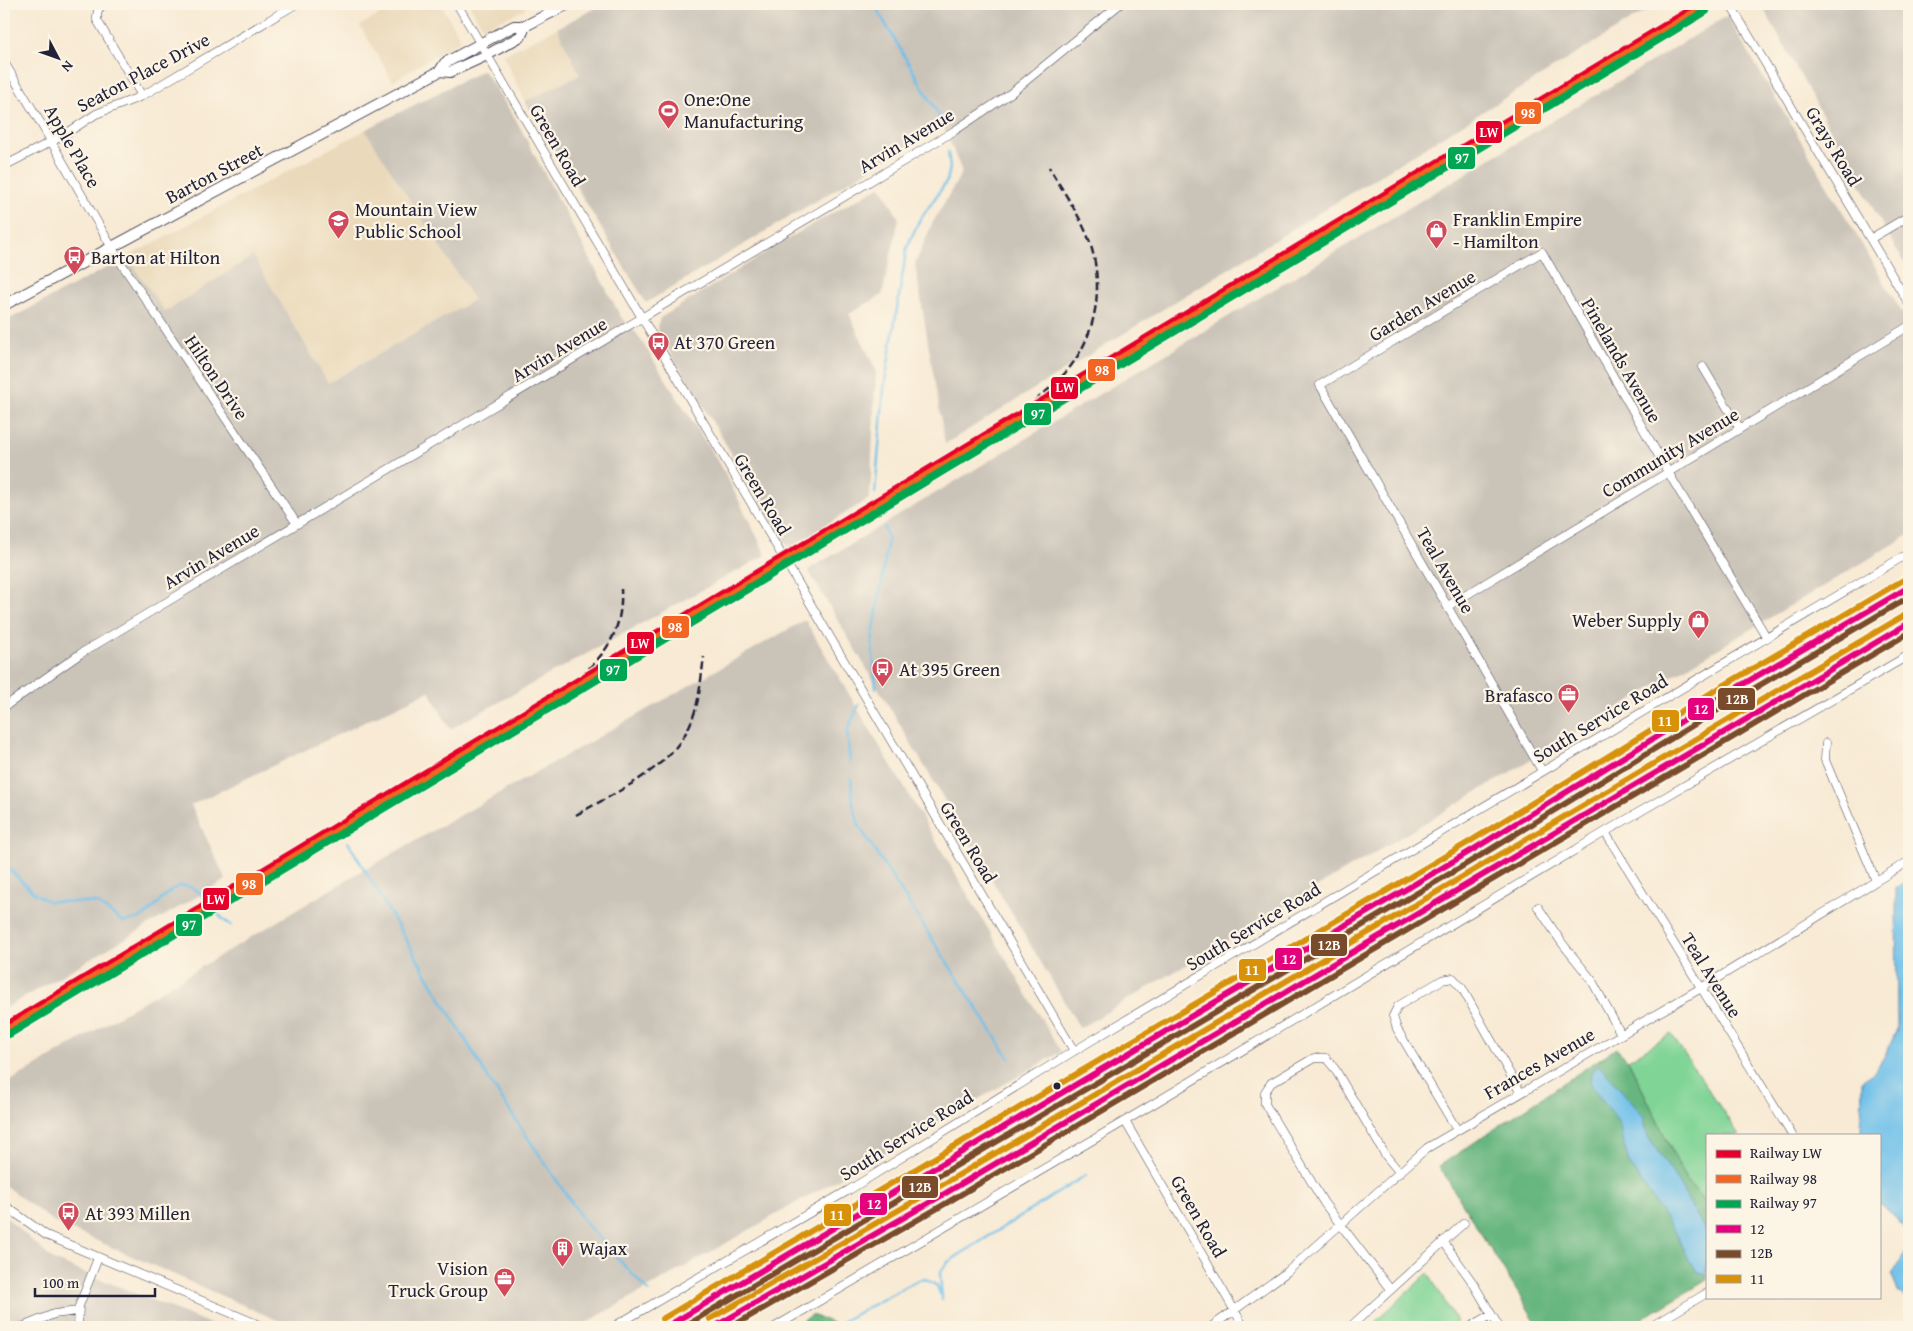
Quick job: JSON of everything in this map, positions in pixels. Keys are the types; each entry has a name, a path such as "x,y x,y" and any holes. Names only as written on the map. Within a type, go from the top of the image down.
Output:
{"highway":[{"path":"666,1327 1440,869 1716,700 1909,587"},
{"path":"714,1327 943,1195 1909,623"}],"main road":[{"name":"Barton Street","path":"4,305 440,71 445,63 481,43 514,26 525,26 568,4"},
{"name":"Barton Street","path":"440,71 450,72 487,55 521,36 525,26"}],"street":[{"path":"104,4 100,6 97,12 97,20 142,96"},
{"name":"Seaton Place Drive","path":"4,166 96,114 142,96 296,4"},
{"name":"Green Road","path":"457,4 1074,1051"},
{"name":"Arvin Avenue","path":"4,707 80,654 954,131 1011,93 1120,4"},
{"name":"Grays Road","path":"1730,4 1909,304"},
{"name":"Apple Place","path":"4,62 112,247"},
{"path":"1870,239 1909,216"},
{"name":"Hilton Drive","path":"112,247 297,524"},
{"name":"Garden Avenue","path":"1320,385 1542,252"},
{"name":"Pinelands Avenue","path":"1542,252 1668,472 1767,638"},
{"name":"Community Avenue","path":"1448,606 1909,326"},
{"path":"1703,367 1740,429"},
{"name":"Teal Avenue","path":"1320,385 1542,771"},
{"name":"South Service Road","path":"613,1327 849,1190 1074,1051 1909,552"},
{"path":"775,1327 1125,1121 1605,832 1909,655"},
{"path":"1826,742 1825,760 1876,881"},
{"name":"Teal Avenue","path":"1605,832 1791,1134"},
{"name":"Frances Avenue","path":"1211,1327 1287,1272 1427,1148 1700,988 1909,861"},
{"path":"1538,907 1562,943 1592,979 1621,1034"},
{"path":"1457,1130 1397,1029 1392,1016 1398,1006 1442,980 1453,978 1462,988 1520,1092"},
{"path":"1390,1289 1324,1203 1265,1104 1264,1092 1271,1083 1314,1058 1326,1058 1335,1069 1386,1156 1400,1173"},
{"name":"Green Road","path":"1125,1121 1244,1327"},
{"path":"4,1205 46,1235 264,1327"},
{"path":"1350,1327 1464,1223"},
{"path":"1443,1241 1473,1282 1499,1327"},
{"path":"78,1327 78,1311 98,1258"},
{"path":"1650,1327 1706,1294"},
{"path":"22,1327 54,1314 78,1311"},
{"path":"1470,1327 1491,1315"}],"shaded area":[{"path":"397,4 441,4 461,40 393,81 360,26"},
{"path":"469,4 523,4 526,9 483,28"},
{"path":"603,4 801,4 807,15 827,4 1657,4 945,444 915,264 932,224 962,172 943,125 646,303 525,101 580,75 557,28"},
{"path":"801,4 827,4 807,15"},
{"path":"1779,4 1909,4 1909,270 1765,11"},
{"path":"1727,16 1909,324 1909,535 1080,1028 808,570"},
{"path":"557,28 580,75 525,101 503,55"},
{"path":"483,70 515,118 621,317 637,334 725,473 766,555 450,729 429,691 191,805 226,880 4,1009 4,322 127,257 165,312 253,256 328,383 474,300 365,130"},
{"name":"Mountain View Public School","path":"365,130 475,300 328,383 253,257 165,313 127,257"},
{"path":"881,186 899,219 882,295 849,314 876,370 870,498 789,548 658,332 657,327 660,318 801,231"},
{"path":"805,620 1061,1052 579,1327 293,1327 54,1222 4,1185 4,1085 355,875"},
{"path":"4,1215 53,1260 218,1327 4,1327"}],"green space":[{"path":"1671,1034 1738,1134 1706,1134 1706,1203 1685,1178 1628,1060"},
{"path":"1616,1048 1628,1060 1685,1178 1706,1203 1706,1281 1629,1327 1539,1327 1439,1166"},
{"path":"1428,1273 1457,1322 1448,1327 1380,1327 1376,1321"},
{"path":"812,1315 843,1327 791,1327"}],"water":[{"path":"1909,880 1909,1299 1898,1292 1892,1275 1907,1248 1907,1241 1900,1222 1880,1205 1880,1134 1861,1134 1862,1080 1874,1072 1886,1054 1897,1029 1896,888"},
{"path":"1599,1065 1643,1115 1648,1137 1673,1174 1706,1231 1706,1276 1698,1272 1686,1256 1677,1235 1629,1164 1619,1123 1590,1084 1591,1073"}],"waterway":[{"path":"874,4 941,119"},
{"path":"875,493 884,388 907,247 919,221 947,181 950,168 948,152"},
{"path":"876,688 872,643 888,539 884,527"},
{"path":"850,763 847,731 859,705"},
{"path":"851,778 853,804 859,826 1009,1058"},
{"path":"348,842 491,1083 586,1224 649,1292"},
{"path":"4,864 35,894 48,901 97,903 123,922 142,917 174,888 181,886 190,887 199,892 221,918 231,925"},
{"path":"942,1300 940,1273 948,1262 1086,1175"},
{"path":"832,1327 918,1280 926,1279 937,1286 940,1294"}],"railway":[{"path":"985,435 1028,406 1058,381 1077,357 1092,325 1097,290 1093,254 1080,219 1049,167"},
{"path":"550,697 579,676 602,654 611,640 617,625 621,608 621,589"},
{"path":"576,815 644,776 673,750 685,735 693,717 699,695 704,657"}],"rail line":[{"name":"LW","path":"4,1027 1701,4"},
{"name":"98","path":"4,1032 1709,4"},
{"name":"97","path":"9,1034 1706,11"}],"transit line":[{"name":"11","path":"662,1319 1469,842 1711,693 1905,579"},
{"name":"12","path":"666,1327 1474,849 1716,700 1909,587"},
{"name":"12B","path":"683,1327 1478,857 1721,708 1909,597"},
{"name":"11","path":"710,1319 930,1192 1905,615"},
{"name":"12","path":"714,1327 934,1200 1909,623"},
{"name":"12B","path":"731,1327 938,1208 1909,633"}],"place":[{"name":"One:One Manufacturing","path":"668,129"},
{"name":"Mountain View Public School","path":"339,239"},
{"name":"Franklin Empire - Hamilton","path":"1437,249"},
{"name":"Barton at Hilton","path":"75,276"},
{"name":"At 370 Green","path":"658,361"},
{"name":"Weber Supply","path":"1698,639"},
{"name":"At 395 Green","path":"883,688"},
{"name":"Brafasco","path":"1569,714"},
{"name":"At 393 Millen","path":"69,1232"},
{"name":"Wajax","path":"563,1267"},
{"name":"Vision Truck Group","path":"504,1298"}]}
